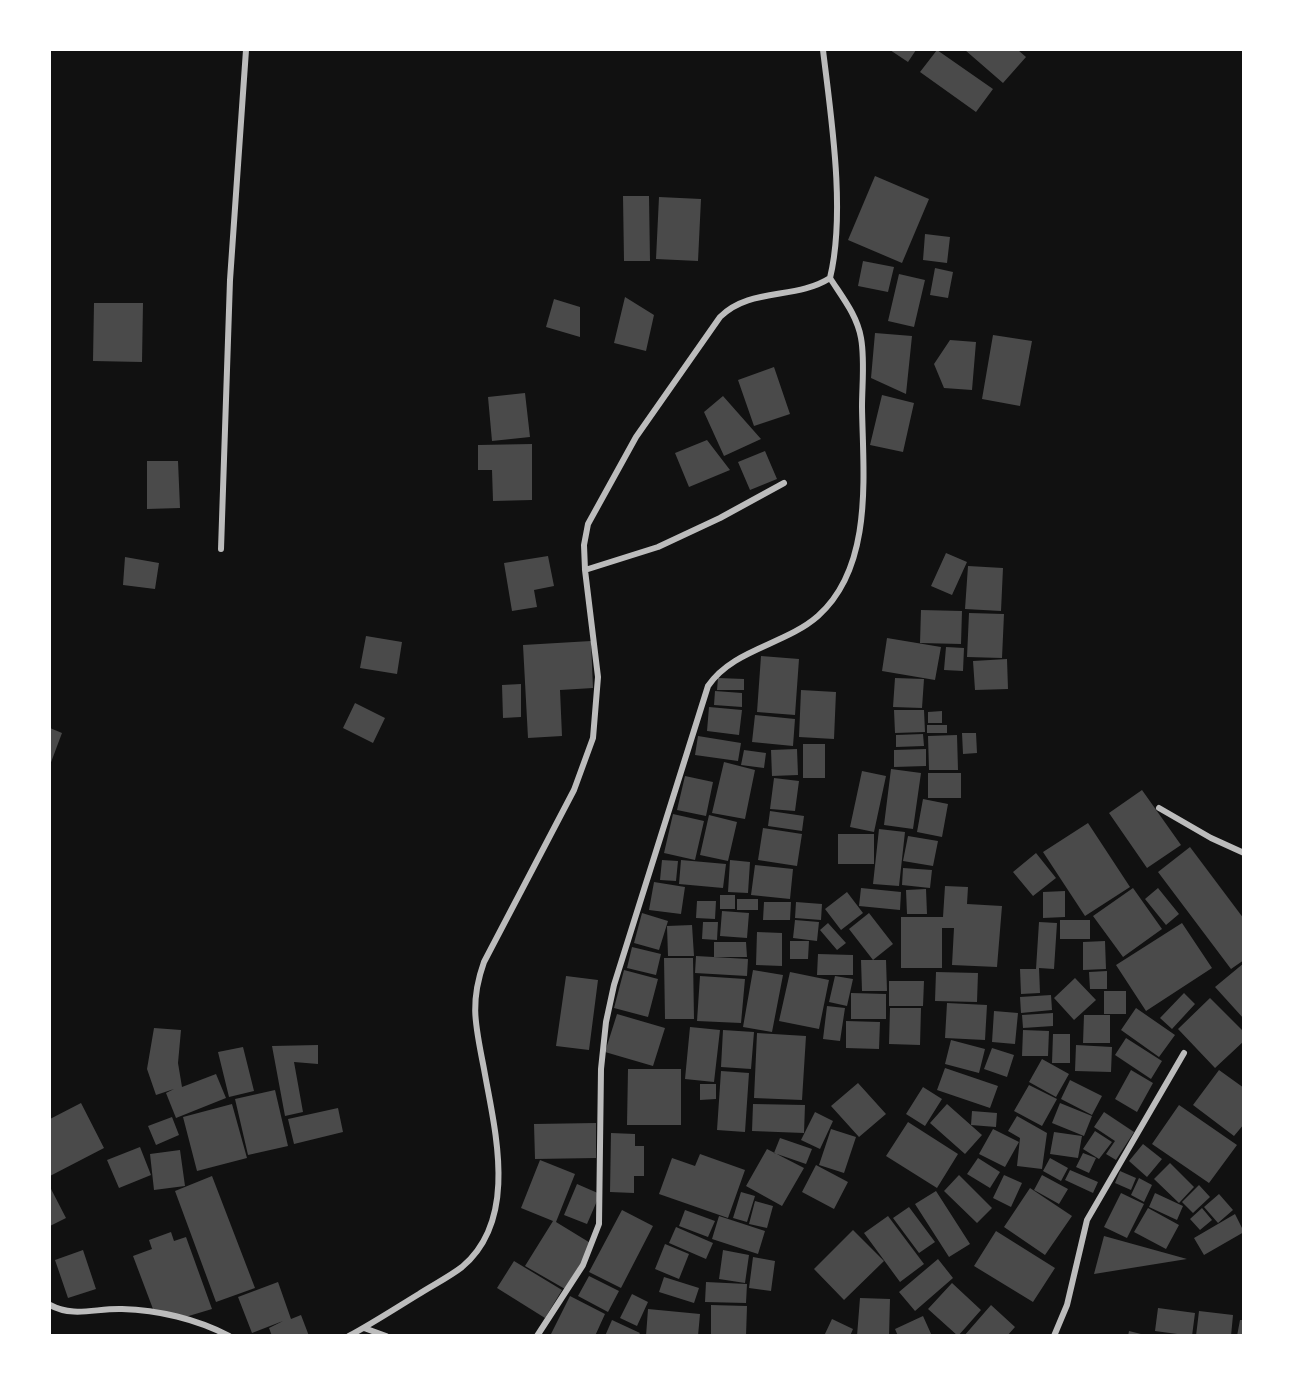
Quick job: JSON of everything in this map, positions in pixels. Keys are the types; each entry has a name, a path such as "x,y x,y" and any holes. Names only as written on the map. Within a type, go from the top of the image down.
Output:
{"street":[{"path":"221,549 230,280 246,50"},
{"path":"349,1335 462,1267 477,1250 490,1226 497,1197 499,1168 473,1006 476,985 484,962 574,790 593,738 598,677 585,570 584,545 588,524 636,437 730,306 745,300 818,286 830,278 834,261 835,165 823,50"},
{"path":"537,1335 583,1265 599,1224 601,1069 606,1022 614,985 708,686 718,671 793,633 818,616 836,596 849,569 858,538 863,498 862,340 851,310 830,278"},
{"path":"585,570 658,547 720,518 784,483"},
{"path":"1159,808 1211,838 1244,853"},
{"path":"1054,1335 1067,1305 1087,1220 1184,1053"},
{"path":"50,1305 69,1313 108,1309 144,1311 204,1322 229,1335"},
{"path":"364,1328 386,1335"}],"building":[{"path":"890,50 916,50 908,62"},
{"path":"937,50 993,89 976,112 920,72"},
{"path":"965,50 1018,50 1026,57 1003,83"},
{"path":"875,176 929,199 902,263 848,240"},
{"path":"623,196 649,196 650,261 624,261"},
{"path":"659,197 701,199 698,261 656,259"},
{"path":"925,234 950,237 947,263 923,260"},
{"path":"863,261 894,267 888,292 858,286"},
{"path":"935,268 953,272 948,298 930,295"},
{"path":"899,274 925,280 914,327 888,321"},
{"path":"625,297 654,315 646,351 614,343"},
{"path":"554,299 580,307 580,337 546,327"},
{"path":"94,303 143,303 142,362 93,361"},
{"path":"875,333 912,336 906,394 871,378"},
{"path":"993,335 1032,341 1020,406 982,399"},
{"path":"950,340 976,342 972,390 944,388 934,364"},
{"path":"774,367 790,414 754,426 738,380"},
{"path":"525,393 530,437 492,441 488,397"},
{"path":"882,395 914,403 903,452 870,445"},
{"path":"723,396 761,439 724,456 704,412"},
{"path":"707,440 730,470 689,487 675,453"},
{"path":"532,444 532,500 493,501 492,470 478,470 478,445"},
{"path":"765,451 777,479 750,490 738,462"},
{"path":"147,461 178,461 180,508 147,509"},
{"path":"946,553 967,562 952,595 931,586"},
{"path":"548,556 554,586 534,590 537,607 512,611 504,563"},
{"path":"125,557 159,563 155,589 123,585"},
{"path":"968,566 1003,568 1001,611 965,609"},
{"path":"921,610 962,611 961,644 920,643"},
{"path":"969,613 1004,614 1002,658 967,657"},
{"path":"366,636 402,642 397,674 360,668"},
{"path":"887,638 941,647 935,680 882,671"},
{"path":"591,641 593,688 560,690 562,736 528,738 523,645"},
{"path":"946,647 964,648 963,671 944,670"},
{"path":"761,656 799,659 795,715 757,712"},
{"path":"1007,659 1008,689 975,690 973,661"},
{"path":"718,678 744,679 744,690 717,690"},
{"path":"895,678 924,679 922,708 893,707"},
{"path":"521,684 521,717 503,718 502,685"},
{"path":"801,690 836,692 834,739 799,737"},
{"path":"715,691 742,693 742,707 714,705"},
{"path":"355,703 385,718 373,743 343,728"},
{"path":"709,707 742,710 739,735 707,731"},
{"path":"894,710 924,710 925,732 895,733"},
{"path":"942,711 942,723 928,723 928,712"},
{"path":"755,715 795,719 793,746 752,742"},
{"path":"927,725 947,725 947,733 927,733"},
{"path":"50,728 62,733 50,765"},
{"path":"962,733 976,733 977,753 963,754"},
{"path":"923,734 924,746 896,747 896,735"},
{"path":"957,735 958,770 929,770 928,736"},
{"path":"698,736 741,743 738,761 695,755"},
{"path":"803,744 825,744 825,778 803,778"},
{"path":"797,749 798,775 772,776 771,750"},
{"path":"926,749 926,766 894,767 894,750"},
{"path":"744,750 766,753 764,768 741,765"},
{"path":"724,762 755,770 745,819 712,813"},
{"path":"891,769 921,773 913,829 884,825"},
{"path":"862,771 886,776 874,832 850,827"},
{"path":"928,773 961,773 961,798 928,798"},
{"path":"685,776 713,782 706,816 677,810"},
{"path":"774,778 799,781 795,811 770,809"},
{"path":"1142,790 1181,845 1147,868 1109,813"},
{"path":"923,799 948,804 942,837 917,832"},
{"path":"770,811 804,816 802,831 768,826"},
{"path":"673,814 704,821 695,860 664,853"},
{"path":"709,815 737,822 728,861 700,855"},
{"path":"1088,823 1130,887 1085,916 1043,852"},
{"path":"763,828 802,834 797,866 758,860"},
{"path":"879,829 905,832 899,886 873,884"},
{"path":"838,834 874,834 874,864 838,864"},
{"path":"908,836 938,841 933,866 903,861"},
{"path":"1190,847 1244,919 1244,960 1231,969 1158,872"},
{"path":"1036,853 1056,878 1033,896 1013,872"},
{"path":"662,860 678,861 676,881 660,880"},
{"path":"681,860 726,864 723,888 679,884"},
{"path":"730,860 750,862 748,893 728,892"},
{"path":"755,865 793,869 790,899 751,895"},
{"path":"903,868 932,870 930,888 902,885"},
{"path":"654,882 685,887 681,914 649,910"},
{"path":"945,886 968,887 967,904 1002,906 997,967 952,965 954,928 942,928 942,968 901,968 901,917 943,917"},
{"path":"861,888 901,892 900,910 859,906"},
{"path":"1133,888 1162,929 1123,957 1093,916"},
{"path":"1158,888 1179,914 1166,925 1145,899"},
{"path":"926,889 927,914 907,914 906,890"},
{"path":"1065,891 1065,917 1043,918 1043,892"},
{"path":"847,892 863,913 841,930 825,909"},
{"path":"720,895 735,895 735,909 720,909"},
{"path":"737,899 758,899 758,910 737,910"},
{"path":"697,901 716,901 715,919 696,918"},
{"path":"764,902 791,902 790,920 763,920"},
{"path":"796,902 822,904 821,920 795,918"},
{"path":"722,911 749,913 747,938 720,936"},
{"path":"642,913 668,921 659,950 634,943"},
{"path":"869,913 893,944 873,960 849,929"},
{"path":"795,920 819,922 817,941 793,938"},
{"path":"1060,920 1090,920 1090,939 1060,939"},
{"path":"703,922 718,922 717,940 702,939"},
{"path":"1039,922 1057,923 1054,969 1039,968 1040,993 1021,994 1020,969 1036,969"},
{"path":"828,923 846,943 837,950 820,930"},
{"path":"1182,923 1212,968 1146,1011 1116,965"},
{"path":"692,925 694,956 668,956 667,926"},
{"path":"757,932 782,933 782,966 756,965"},
{"path":"790,941 809,941 808,959 790,959"},
{"path":"1105,941 1106,969 1083,970 1083,942"},
{"path":"714,942 746,942 747,957 714,957"},
{"path":"632,947 661,954 656,975 627,968"},
{"path":"818,954 853,955 853,975 817,975"},
{"path":"696,956 748,959 747,976 695,973"},
{"path":"664,958 693,958 694,1019 665,1019"},
{"path":"861,960 886,960 887,991 862,991"},
{"path":"1244,963 1244,1019 1215,987"},
{"path":"624,970 658,979 648,1017 614,1008"},
{"path":"753,970 783,975 772,1032 743,1027"},
{"path":"1107,971 1107,989 1090,989 1089,972"},
{"path":"790,972 829,980 819,1029 779,1021"},
{"path":"936,972 978,973 977,1002 935,1001"},
{"path":"566,976 598,980 589,1050 556,1046"},
{"path":"700,976 745,979 741,1023 697,1021"},
{"path":"835,976 853,979 847,1006 829,1002"},
{"path":"1075,978 1096,1000 1074,1020 1054,998"},
{"path":"889,981 924,981 923,1006 889,1006"},
{"path":"1104,991 1126,991 1126,1014 1104,1014"},
{"path":"851,993 886,994 886,1019 851,1019"},
{"path":"1184,993 1195,1004 1172,1029 1160,1018"},
{"path":"1051,995 1052,1010 1021,1013 1020,997"},
{"path":"1210,998 1244,1032 1244,1041 1215,1068 1178,1029"},
{"path":"947,1003 987,1005 985,1040 945,1038"},
{"path":"827,1006 845,1008 840,1041 823,1039"},
{"path":"890,1008 921,1008 920,1045 889,1044"},
{"path":"1136,1008 1175,1035 1159,1057 1121,1030"},
{"path":"994,1011 1018,1013 1015,1044 992,1042"},
{"path":"1053,1013 1053,1026 1023,1028 1022,1015"},
{"path":"617,1014 665,1028 653,1066 605,1052"},
{"path":"1084,1015 1110,1015 1110,1043 1083,1043"},
{"path":"846,1021 880,1022 879,1049 846,1048"},
{"path":"690,1027 720,1030 714,1082 685,1079"},
{"path":"154,1028 181,1030 178,1063 182,1087 216,1074 226,1098 176,1118 166,1093 174,1089 156,1095 147,1069"},
{"path":"723,1030 754,1032 751,1069 721,1067"},
{"path":"1023,1030 1049,1031 1048,1056 1022,1056"},
{"path":"757,1033 806,1036 802,1100 754,1098"},
{"path":"1053,1034 1070,1034 1070,1063 1052,1063"},
{"path":"1126,1038 1162,1061 1151,1079 1115,1055"},
{"path":"951,1040 985,1049 979,1073 945,1064"},
{"path":"318,1045 318,1064 294,1062 303,1112 285,1116 272,1046"},
{"path":"1076,1045 1112,1047 1111,1072 1075,1071"},
{"path":"243,1047 254,1091 229,1097 218,1052"},
{"path":"992,1048 1014,1055 1007,1077 984,1069"},
{"path":"1042,1059 1069,1074 1056,1097 1029,1082"},
{"path":"945,1068 998,1086 990,1108 937,1090"},
{"path":"628,1069 681,1069 681,1125 627,1125"},
{"path":"1131,1070 1153,1083 1137,1112 1115,1099"},
{"path":"1219,1070 1244,1088 1244,1124 1234,1136 1193,1105"},
{"path":"721,1071 749,1073 745,1132 717,1130"},
{"path":"1070,1080 1102,1096 1092,1115 1061,1099"},
{"path":"858,1083 886,1114 859,1137 831,1106"},
{"path":"700,1084 716,1084 716,1099 700,1100"},
{"path":"1029,1085 1057,1099 1042,1126 1014,1111"},
{"path":"923,1087 942,1099 925,1126 906,1114"},
{"path":"275,1090 288,1146 248,1155 235,1099"},
{"path":"81,1103 104,1148 50,1176 50,1119"},
{"path":"1060,1103 1092,1116 1084,1136 1052,1123"},
{"path":"232,1104 247,1158 197,1171 183,1117"},
{"path":"753,1104 805,1105 804,1133 752,1131"},
{"path":"947,1104 982,1135 965,1154 930,1123"},
{"path":"1179,1105 1237,1145 1209,1183 1152,1144"},
{"path":"338,1108 343,1132 294,1144 288,1119"},
{"path":"972,1111 997,1113 996,1127 971,1125"},
{"path":"815,1112 833,1121 820,1149 801,1140"},
{"path":"1104,1112 1134,1132 1116,1160 1106,1154 1115,1141 1094,1127"},
{"path":"1017,1116 1047,1133 1042,1169 1017,1166 1020,1138 1008,1131"},
{"path":"172,1117 179,1135 156,1145 148,1126"},
{"path":"908,1122 958,1154 937,1188 886,1156"},
{"path":"596,1123 596,1158 535,1159 534,1124"},
{"path":"831,1129 856,1137 844,1173 819,1165"},
{"path":"993,1129 1019,1142 1005,1167 979,1154"},
{"path":"1095,1131 1112,1142 1099,1159 1083,1149"},
{"path":"1054,1132 1082,1136 1078,1158 1050,1154"},
{"path":"611,1133 635,1134 635,1146 644,1146 644,1176 634,1176 634,1193 610,1192"},
{"path":"780,1138 812,1149 806,1164 774,1153"},
{"path":"1143,1144 1162,1159 1147,1177 1129,1161"},
{"path":"140,1147 151,1175 119,1188 107,1160"},
{"path":"767,1149 804,1168 782,1206 746,1186"},
{"path":"180,1150 185,1186 154,1190 150,1154"},
{"path":"1083,1153 1096,1158 1089,1173 1076,1167"},
{"path":"700,1154 745,1170 728,1218 659,1194 672,1158 695,1166"},
{"path":"978,1158 1000,1172 990,1188 967,1174"},
{"path":"1050,1158 1068,1168 1061,1181 1043,1171"},
{"path":"540,1160 575,1174 556,1222 592,1244 565,1289 525,1266 553,1221 521,1208"},
{"path":"1170,1163 1194,1187 1179,1203 1154,1179"},
{"path":"816,1165 848,1182 834,1209 802,1192"},
{"path":"1070,1170 1098,1182 1093,1193 1065,1180"},
{"path":"1120,1171 1136,1178 1131,1190 1115,1183"},
{"path":"959,1175 992,1208 977,1223 944,1191"},
{"path":"1004,1175 1022,1183 1011,1207 993,1198"},
{"path":"1042,1175 1068,1189 1059,1204 1034,1190"},
{"path":"212,1176 255,1288 216,1302 175,1191"},
{"path":"1139,1178 1152,1185 1144,1202 1131,1195"},
{"path":"577,1184 600,1194 587,1224 564,1215"},
{"path":"1199,1185 1210,1197 1193,1213 1182,1202"},
{"path":"50,1187 66,1218 50,1226"},
{"path":"1030,1188 1072,1216 1045,1255 1004,1227"},
{"path":"936,1191 970,1244 949,1257 915,1204"},
{"path":"741,1192 755,1196 747,1222 733,1218"},
{"path":"1121,1193 1144,1204 1127,1238 1104,1227"},
{"path":"1155,1193 1183,1206 1177,1220 1149,1207"},
{"path":"1219,1194 1233,1210 1218,1223 1204,1207"},
{"path":"755,1201 773,1206 767,1228 749,1224"},
{"path":"909,1207 935,1242 919,1253 893,1218"},
{"path":"1148,1208 1179,1225 1166,1249 1134,1232"},
{"path":"1202,1208 1212,1220 1200,1230 1190,1219"},
{"path":"622,1210 653,1226 621,1288 589,1272"},
{"path":"685,1210 715,1221 708,1237 679,1226"},
{"path":"1235,1214 1244,1232 1204,1255 1194,1238"},
{"path":"719,1216 765,1231 758,1254 712,1239"},
{"path":"888,1216 924,1264 900,1282 864,1233"},
{"path":"676,1227 713,1243 706,1259 669,1243"},
{"path":"853,1230 884,1261 844,1300 814,1269"},
{"path":"996,1231 1055,1268 1033,1302 974,1266"},
{"path":"171,1232 174,1241 186,1237 212,1309 182,1318 153,1309 133,1256 152,1249 149,1240"},
{"path":"1104,1236 1187,1259 1094,1274"},
{"path":"665,1244 689,1254 679,1279 655,1269"},
{"path":"83,1250 96,1289 68,1298 55,1260"},
{"path":"723,1250 749,1255 745,1283 719,1279"},
{"path":"753,1257 775,1261 771,1291 749,1288"},
{"path":"938,1259 953,1278 915,1311 899,1292"},
{"path":"514,1261 562,1290 545,1318 497,1288"},
{"path":"589,1276 619,1291 608,1312 578,1296"},
{"path":"664,1277 699,1288 694,1303 659,1292"},
{"path":"278,1282 291,1319 301,1315 309,1336 272,1336 269,1328 283,1321 252,1333 238,1297"},
{"path":"706,1282 747,1284 746,1303 705,1302"},
{"path":"952,1283 981,1310 958,1336 928,1309"},
{"path":"632,1294 648,1302 637,1326 620,1318"},
{"path":"570,1296 605,1314 595,1336 550,1336"},
{"path":"860,1298 890,1299 889,1336 857,1336"},
{"path":"711,1305 747,1306 746,1336 711,1336"},
{"path":"991,1305 1015,1327 1007,1336 964,1336"},
{"path":"1158,1308 1195,1313 1192,1336 1155,1331"},
{"path":"648,1309 700,1314 698,1336 646,1336"},
{"path":"1199,1311 1233,1315 1231,1336 1196,1336"},
{"path":"923,1316 932,1336 898,1336 895,1329"},
{"path":"832,1319 853,1329 850,1336 824,1336"},
{"path":"612,1320 640,1333 638,1336 605,1336"},
{"path":"1240,1320 1244,1320 1244,1336 1237,1336"},
{"path":"1129,1331 1145,1335 1145,1336 1128,1336"}]}
